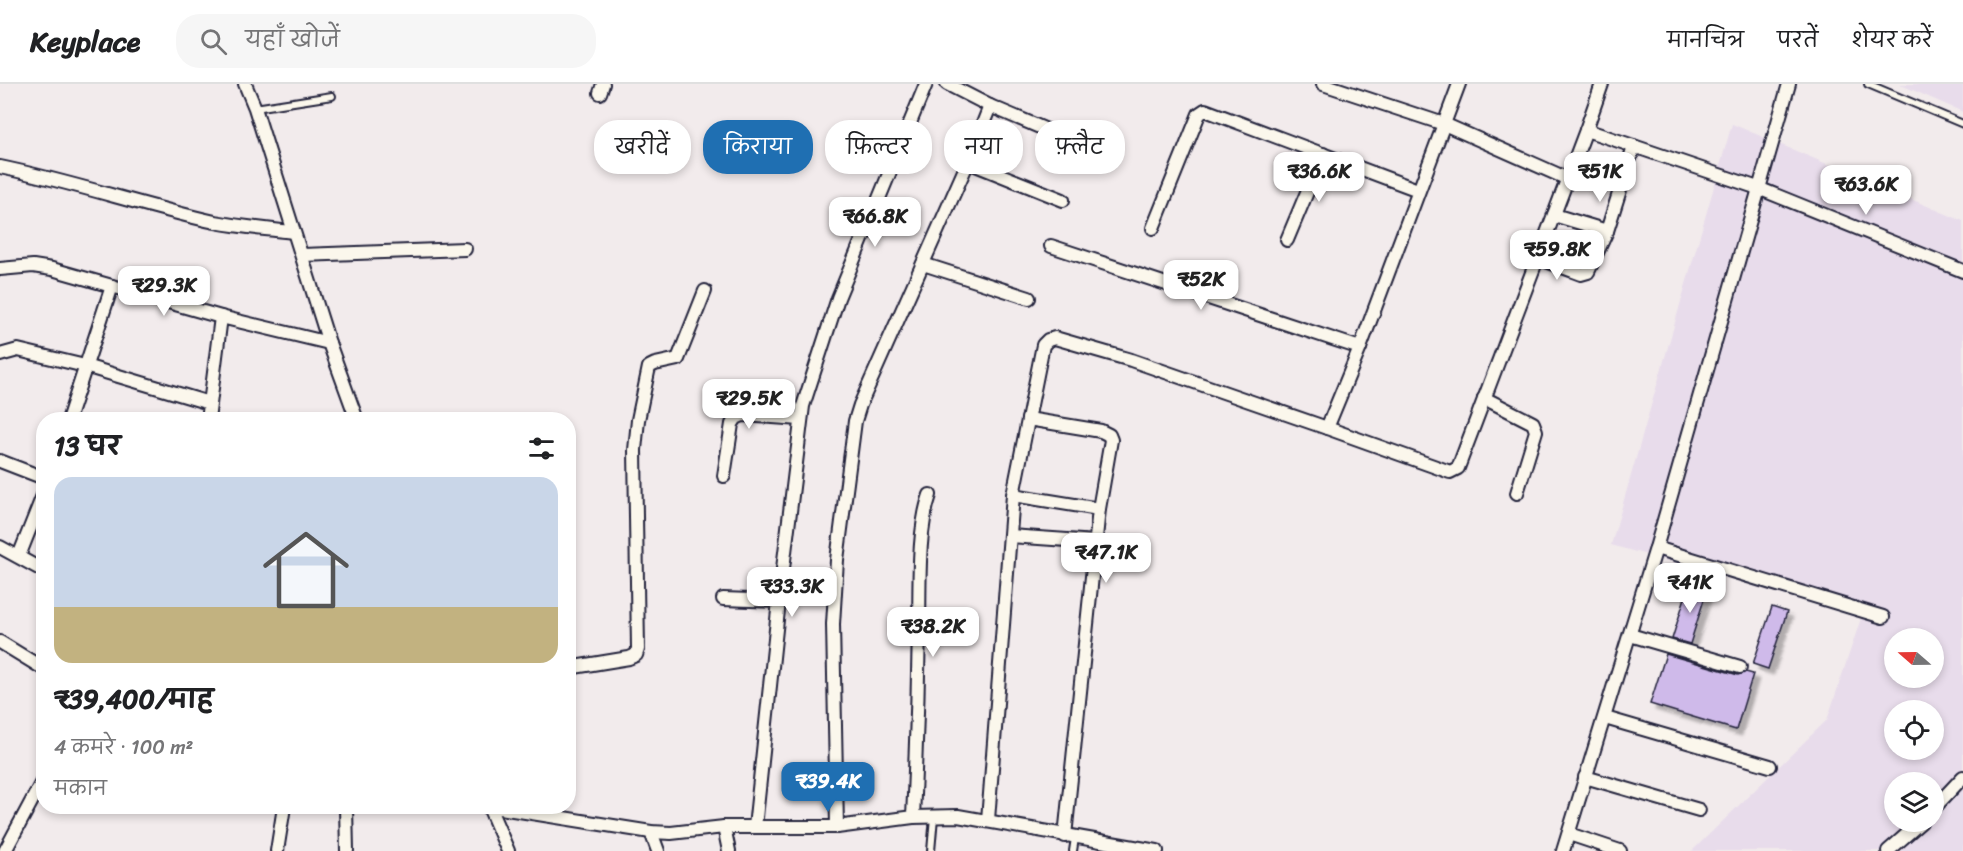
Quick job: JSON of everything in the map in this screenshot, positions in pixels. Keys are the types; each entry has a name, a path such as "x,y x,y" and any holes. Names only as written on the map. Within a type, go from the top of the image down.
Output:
{"street":[{"path":"245,84 255,108 329,343 354,412"},
{"path":"755,827 778,601 801,419 811,380 838,298 926,84"},
{"path":"947,84 1035,125"},
{"path":"1323,84 1444,124 1568,178"},
{"path":"1327,428 1360,348 1459,84"},
{"path":"988,820 1013,495 1041,352 1048,340 1055,338 1131,360 1446,471 1453,471 1458,468 1587,130 1602,84"},
{"path":"1563,851 1656,548 1789,84"},
{"path":"984,120 990,106"},
{"path":"1153,228 1202,111 1418,190"},
{"path":"1587,130 1758,188 1963,271"},
{"path":"1538,258 1586,274 1607,231 1634,146"},
{"path":"1287,240 1323,154"},
{"path":"0,167 36,174 173,212 219,222 293,232"},
{"path":"837,827 833,624 837,560 855,421 860,405 963,174"},
{"path":"998,174 1063,200"},
{"path":"1554,215 1607,231"},
{"path":"1052,246 1360,348"},
{"path":"302,255 465,249"},
{"path":"923,264 1029,298"},
{"path":"0,269 33,266 52,269 221,318 329,343"},
{"path":"71,412 112,286"},
{"path":"576,667 629,658 636,654 638,649 636,450 638,420 649,367 678,359 705,291"},
{"path":"208,412 221,318"},
{"path":"0,355 18,350 85,366 209,403"},
{"path":"1484,398 1535,426 1536,431 1516,493"},
{"path":"724,476 732,424 738,416 801,419"},
{"path":"1028,419 1101,431 1109,435 1111,440 1099,509 1070,837"},
{"path":"0,461 36,475"},
{"path":"913,817 920,565 926,507 930,495"},
{"path":"1013,495 1099,509"},
{"path":"19,556 36,513"},
{"path":"1010,536 1096,542"},
{"path":"0,547 36,566"},
{"path":"1656,548 1883,617"},
{"path":"723,599 778,601"},
{"path":"1630,635 1740,667"},
{"path":"0,642 36,664"},
{"path":"1605,718 1770,766"},
{"path":"1585,777 1699,810"},
{"path":"1944,797 1963,777"},
{"path":"5,851 36,793"},
{"path":"277,851 283,814"},
{"path":"346,814 347,851"},
{"path":"494,814 507,851"},
{"path":"536,814 671,834 724,827 837,827 913,817 958,816 1157,851"},
{"path":"724,827 729,851"},
{"path":"651,832 658,851"},
{"path":"1888,851 1910,832"},
{"path":"1569,834 1620,851"}],"lane":[{"path":"1868,84 1963,124"},
{"path":"255,108 332,96"},
{"path":"931,851 934,816"},
{"path":"1070,837 1073,851"}],"shaded area":[{"path":"1899,84 1963,84 1963,112"},
{"path":"1732,124 1963,221 1963,851 1692,851 1827,720 1862,615 1611,545"}],"building":[{"path":"1689,585 1707,590 1690,644 1672,639"},
{"path":"1772,607 1787,612 1768,669 1753,664"},
{"path":"1666,654 1738,675 1746,672 1753,674 1736,730 1650,704"}]}
